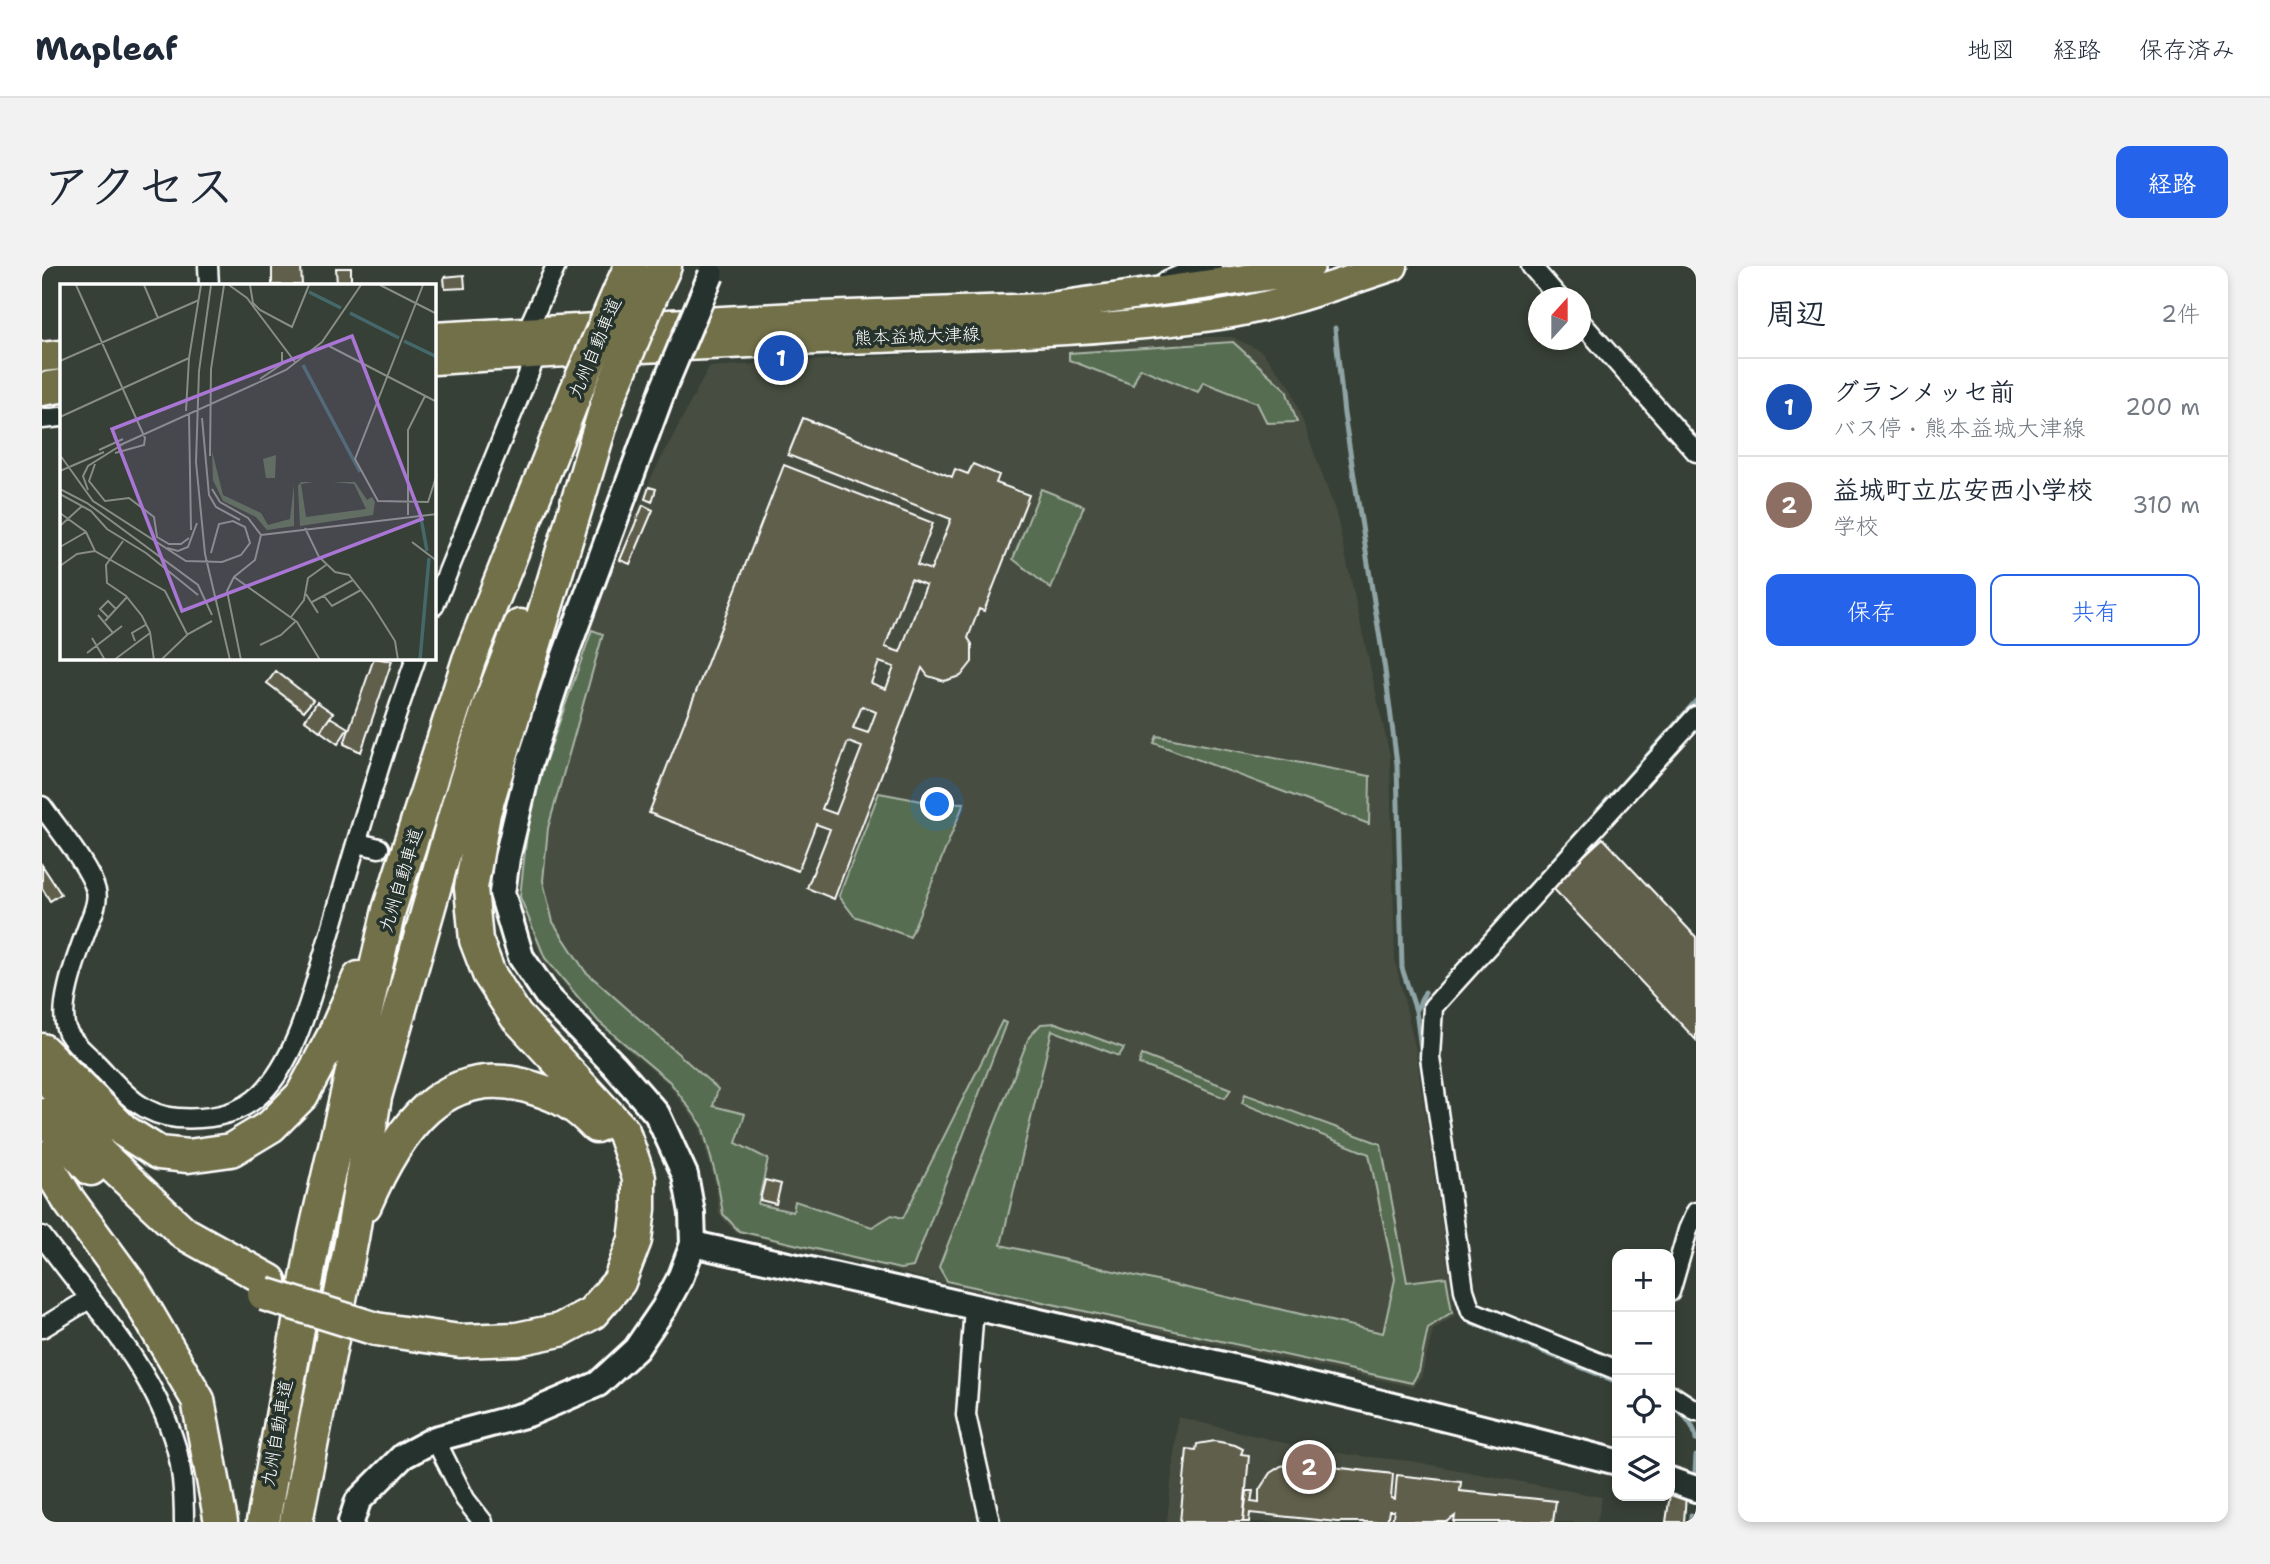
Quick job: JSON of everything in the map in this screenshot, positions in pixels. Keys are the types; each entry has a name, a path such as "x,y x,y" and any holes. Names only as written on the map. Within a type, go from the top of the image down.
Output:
{"highway":[{"name":"九州自動車道","path":"296,1522 352,1238 375,1097 459,803 489,706 609,397 665,266"},
{"name":"九州自動車道","path":"262,1522 315,1234 389,910 469,660 578,389 626,278"},
{"path":"42,387 60,385"},
{"path":"42,1115 121,1201 177,1245 267,1288 379,1321 460,1341 517,1339 560,1329 592,1313 619,1282 635,1240 639,1209 639,1178 623,1132 516,1016 489,974 476,940 471,888 484,813 609,397"},
{"path":"42,1050 124,1131 159,1153 188,1156 230,1150 271,1126 302,1095 333,1037 389,910"},
{"path":"42,1068 100,1154 184,1233 267,1288"},
{"path":"352,1238 367,1201 405,1132 424,1110 463,1085 494,1081 519,1083 559,1096 583,1113 599,1129 615,1160 623,1199 619,1235 606,1268 564,1306 551,1313 523,1321 478,1326 379,1321"},
{"path":"42,1157 69,1201 132,1287 198,1399 221,1522"}],"main road":[{"name":"熊本益城大津線","path":"436,359 532,343 796,317 1043,308 1310,266"},
{"name":"熊本益城大津線","path":"436,337 532,343 1003,333 1144,323 1222,314 1308,294 1393,266"},
{"path":"42,357 60,355"}],"street":[{"path":"208,266 209,284"},
{"path":"436,601 532,343 556,266"},
{"path":"1043,308 1072,295 1173,282 1210,266"},
{"path":"1531,266 1549,287"},
{"path":"1222,314 1255,296 1272,270 1308,294"},
{"path":"351,1522 358,1501 403,1456 435,1438 528,1414 598,1384 636,1349 664,1308 681,1276 693,1244 692,1213 685,1175 657,1114 548,997 521,957 491,890 507,858 529,765 563,661 664,387 713,271"},
{"path":"1591,333 1696,452"},
{"path":"42,419 60,417"},
{"path":"42,806 86,871 96,891 97,902 80,948 66,1001 63,1019 68,1032 135,1103 168,1117 190,1119 228,1115 260,1094 282,1066 297,1034 358,843 375,779 415,660"},
{"path":"1612,1368 1471,1311 1464,1290 1430,1057 1433,1007 1696,716"},
{"path":"358,843 379,848"},
{"path":"1675,1275 1696,1212"},
{"path":"42,1236 133,1355 164,1411 176,1448 184,1522"},
{"path":"693,1244 917,1293 1411,1409 1612,1461"},
{"path":"42,1328 89,1299"},
{"path":"974,1308 966,1415 990,1522"},
{"path":"1675,1397 1696,1411"},
{"path":"435,1438 465,1499 483,1522"},
{"path":"1675,1482 1696,1489"}],"shaded area":[{"path":"1232,337 1261,351 1290,386 1336,513 1390,756 1395,961 1415,1046 1455,1315 1433,1330 1421,1378 1413,1387 1017,1301 735,1232 719,1214 716,1187 699,1126 668,1084 596,1022 542,959 517,895 529,805 599,597 650,480 709,367"},
{"path":"1178,1417 1297,1446 1410,1461 1602,1497 1597,1522 1167,1522"}],"green space":[{"path":"1233,342 1286,390 1297,422 1267,423 1257,403 1203,382 1198,392 1140,368 1133,385 1069,360 1069,353"},
{"path":"1041,489 1084,506 1051,589 1013,559"},
{"path":"592,630 603,634 548,828 543,881 553,922 585,971 718,1089 713,1106 745,1114 736,1143 768,1159 758,1204 793,1212 795,1201 872,1227 892,1215 903,1218 1002,1021 1006,1023 913,1267 900,1269 739,1231 723,1214 702,1125 670,1082 599,1022 545,958 520,897 530,805"},
{"path":"1157,736 1370,776 1369,824 1154,743"},
{"path":"879,793 927,802 964,803 910,937 854,916 839,896"},
{"path":"1056,1023 1124,1048 1119,1056 1052,1030 1001,1245 1383,1333 1395,1279 1369,1154 1242,1103 1245,1094 1381,1144 1407,1282 1446,1277 1452,1312 1428,1328 1419,1371 1412,1383 947,1281 939,1267 1029,1037 1041,1024"},
{"path":"1142,1055 1231,1089 1225,1098 1139,1064"}],"building":[{"path":"272,266 301,266 302,284 272,284"},
{"path":"336,268 351,268 351,284 337,284"},
{"path":"464,275 465,288 445,289 444,277"},
{"path":"803,418 952,477 955,469 968,474 973,464 999,475 996,483 1029,495 984,611 979,609 968,638 972,644 972,662 961,676 944,681 928,676 922,668 834,899 807,888 830,829 816,824 798,871 649,813 784,465 933,523 917,565 931,570 951,519 788,455","holes":["911,579 926,585 900,652 885,647","879,662 894,667 886,689 871,683","862,706 876,712 868,733 853,728","848,742 862,747 836,814 822,809"]},
{"path":"649,487 656,489 652,502 645,499"},
{"path":"643,505 653,510 630,564 620,560"},
{"path":"373,660 392,661 361,752 344,744"},
{"path":"276,671 313,700 304,711 267,683"},
{"path":"317,702 333,713 320,731 305,720"},
{"path":"330,717 348,728 338,744 320,731"},
{"path":"1603,838 1696,937 1696,1040 1551,886"},
{"path":"42,865 61,894 50,901 42,888"},
{"path":"765,1180 781,1184 776,1204 760,1200"},
{"path":"1215,1441 1235,1445 1243,1449 1241,1454 1249,1455 1243,1522 1180,1522 1187,1449 1196,1450 1197,1444"},
{"path":"1297,1463 1393,1474 1391,1498 1395,1499 1397,1475 1461,1482 1460,1491 1556,1501 1553,1522 1454,1522 1455,1516 1447,1522 1392,1522 1394,1511 1389,1511 1387,1522 1337,1522 1250,1513 1249,1522 1243,1522 1247,1491 1253,1491 1251,1502 1259,1503 1259,1490 1270,1473 1281,1466"},
{"path":"1675,1494 1686,1495 1684,1522 1666,1522 1669,1501 1675,1501"}],"waterway":[{"path":"1335,328 1344,414 1385,670 1397,764 1402,968 1416,1011 1422,1056"},
{"path":"1474,949 1696,701"},
{"path":"1416,1011 1425,992"},
{"path":"1471,1322 1612,1380"},
{"path":"1675,1408 1688,1419 1696,1440"},
{"path":"1695,1472 1696,1456"},
{"path":"1691,1515 1691,1522"}],"tunnel":[{"path":"379,848 478,887"}],"place":[{"name":"グランメッセ前","path":"781,358"},
{"name":"益城町立広安西小学校","path":"1309,1467"}]}
